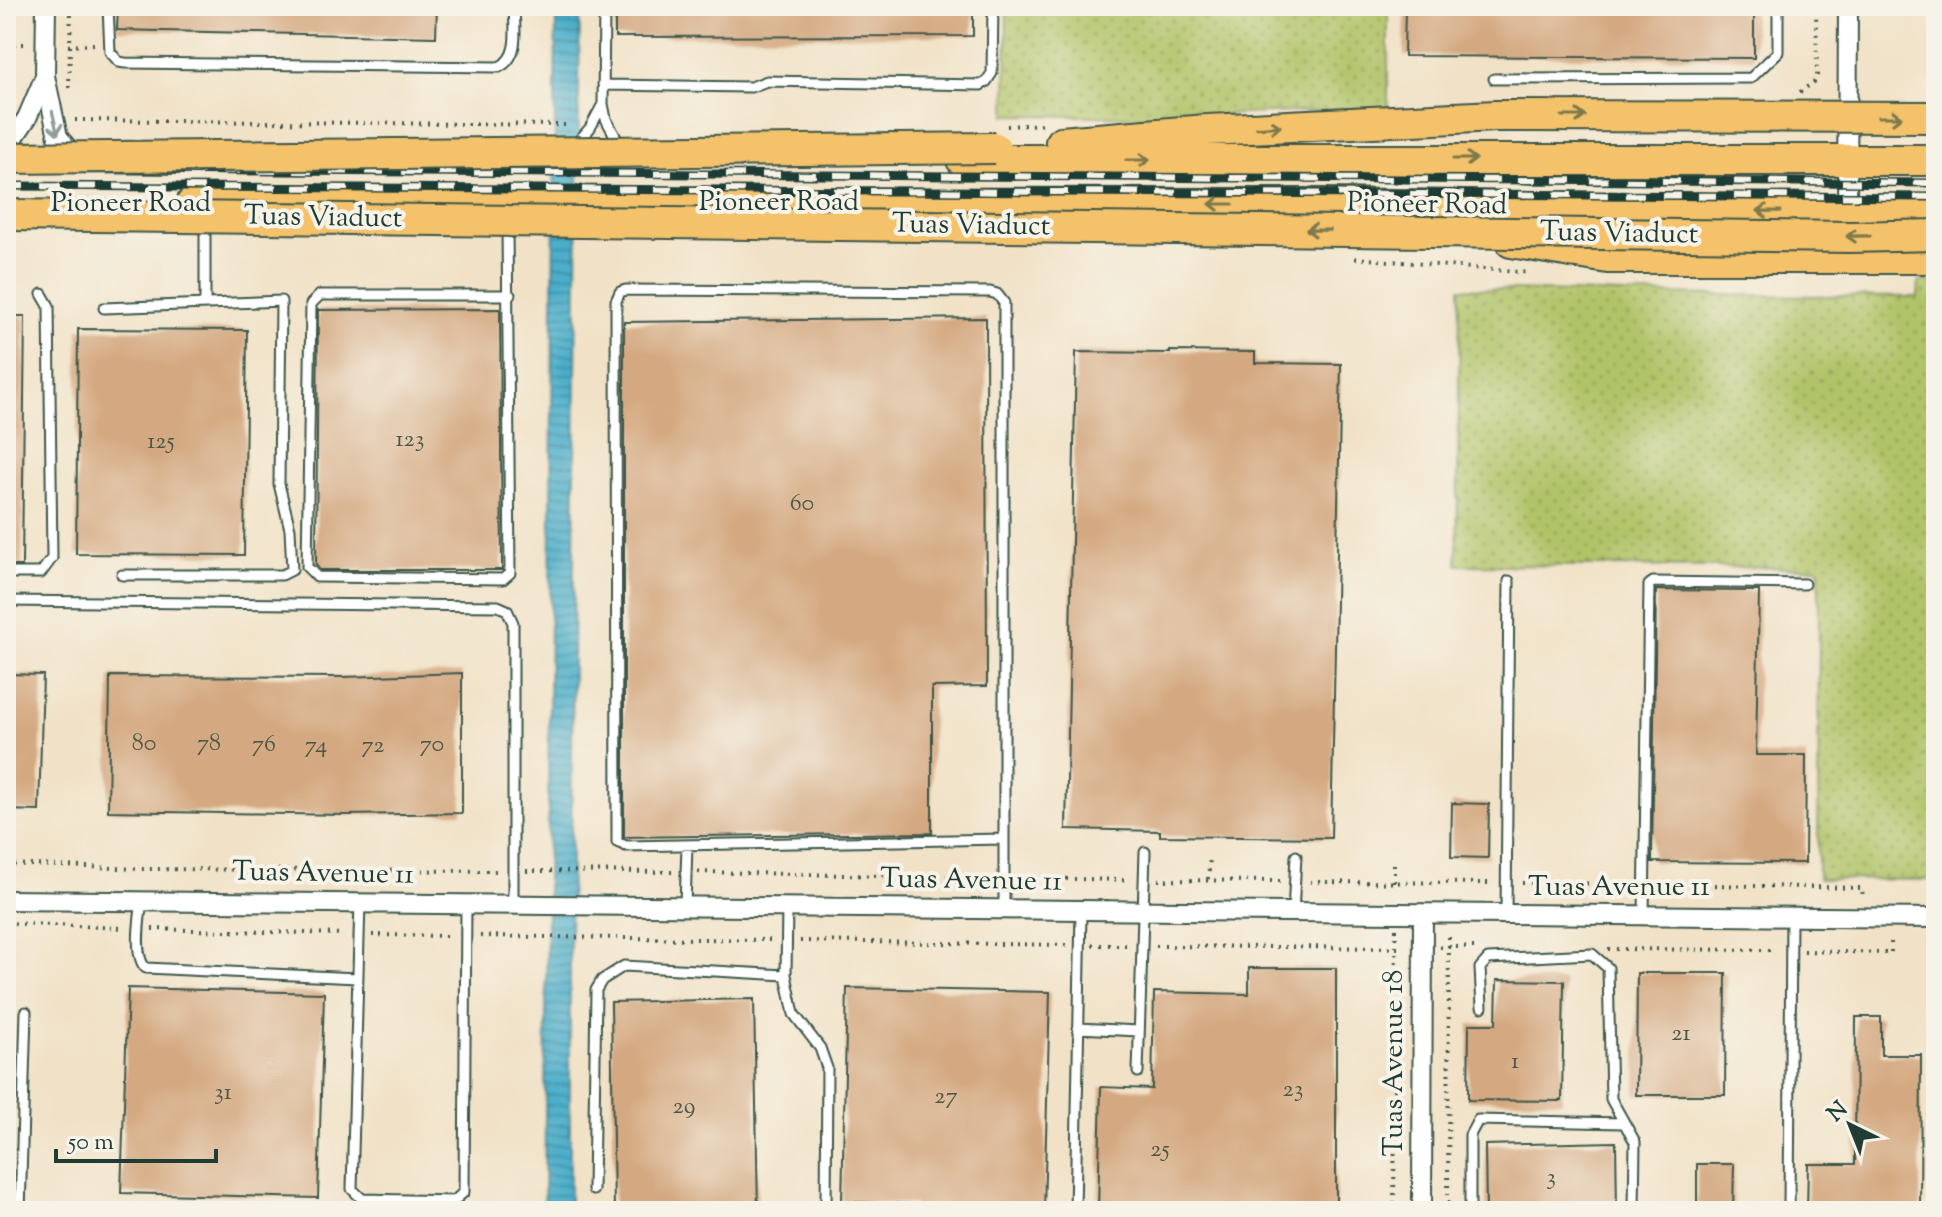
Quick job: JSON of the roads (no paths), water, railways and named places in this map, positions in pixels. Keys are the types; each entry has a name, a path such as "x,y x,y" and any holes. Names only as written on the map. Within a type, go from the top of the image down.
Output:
{"main road":[{"path":"6,159 995,148 1207,130 1496,116 1936,117"},
{"name":"Pioneer Road","path":"6,159 80,162 1936,160"},
{"name":"Pioneer Road","path":"6,205 1327,204 1936,213"},
{"path":"1327,204 1436,230 1608,258 1936,258"},
{"name":"Tuas Viaduct","path":"6,215 1936,235"}],"street":[{"path":"46,6 45,76 54,120 60,141 80,162"},
{"path":"1847,212 1848,6"},
{"path":"6,149 27,118 45,76"},
{"name":"Tuas Avenue 11","path":"6,900 1936,918"},
{"name":"Tuas Avenue 18","path":"1422,1211 1423,914"}],"lane":[{"path":"108,6 110,52 119,62 125,63 499,67 507,63 513,54 514,6"},
{"path":"604,6 603,104 606,119 629,161"},
{"path":"603,85 751,87 767,81 981,85 992,73 993,6"},
{"path":"1494,79 1751,78 1778,52 1778,6"},
{"path":"560,162 590,128 603,104"},
{"path":"205,203 205,304"},
{"path":"509,203 506,236 510,295 512,569 509,575 503,579 313,575 307,567 313,300 320,295 510,295"},
{"path":"1004,839 626,846 615,839 616,301 620,292 990,292 1001,297 1004,303 1004,839 1004,910"},
{"path":"6,573 41,573 52,558 49,306 42,294"},
{"path":"104,308 281,301 279,484 290,529 292,570 282,575 122,575"},
{"path":"1506,915 1509,581"},
{"path":"1644,916 1649,585 1653,582 1804,584"},
{"path":"6,601 498,606 507,610 513,623 513,904"},
{"path":"685,906 687,845"},
{"path":"1138,1072 1145,852"},
{"path":"1293,913 1296,856"},
{"path":"142,900 140,961 146,968 357,978"},
{"path":"360,902 352,1189 362,1199 458,1199 464,1192 466,903"},
{"path":"787,907 786,975 794,1014 820,1048 827,1068 826,1209"},
{"path":"1075,1211 1081,911"},
{"path":"1789,1211 1791,917"},
{"path":"1482,1007 1480,968 1488,959 1592,954 1608,968 1611,1099 1635,1142 1634,1211"},
{"path":"593,1190 596,990 602,980 624,966 786,975"},
{"path":"20,1211 26,1012"},
{"path":"1078,1028 1139,1031"},
{"path":"1470,1211 1470,1135 1478,1120 1624,1123"}],"water":[{"path":"556,6 580,6 570,1211 544,1211"}],"railway":[{"path":"6,169 1936,183"},
{"path":"6,186 1936,197"}]}
